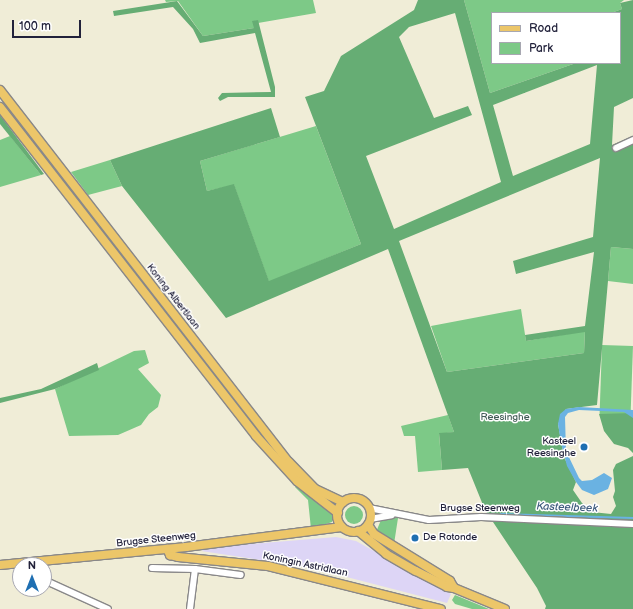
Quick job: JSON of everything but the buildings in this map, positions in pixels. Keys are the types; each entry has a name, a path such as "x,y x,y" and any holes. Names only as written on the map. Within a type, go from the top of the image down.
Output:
{"main road":[{"name":"Koning Albertlaan","path":"0,90 289,462 315,489 343,502"},
{"name":"Koning Albertlaan","path":"0,107 256,436 296,482 338,516"},
{"name":"Brugse Steenweg","path":"343,502 351,499 360,500 369,508"},
{"path":"342,527 338,516 343,502"},
{"path":"369,508 369,522 374,534 450,581 454,588"},
{"name":"Brugse Steenweg","path":"315,532 330,526 338,516"},
{"name":"Brugse Steenweg","path":"52,561 315,532 342,527 349,531 358,531 369,522"},
{"path":"358,531 386,554 416,571 447,587 454,588 505,609"},
{"name":"Koningin Astridlaan","path":"167,549 170,555 178,557 268,566 441,609"},
{"name":"Brugse Steenweg","path":"0,565 12,564"}],"street":[{"path":"616,148 633,140"},
{"name":"Brugse Steenweg","path":"369,508 429,520 481,517 633,524"},
{"name":"Brugse Steenweg","path":"369,522 399,515"},
{"path":"152,568 195,569 241,575"},
{"path":"190,609 195,569"},
{"path":"52,584 108,609"}],"shaded area":[{"path":"336,537 356,541 451,594 447,603 308,567 201,551 213,547"}],"green space":[{"path":"165,0 313,0 316,13 258,23 258,20 254,28 203,36 178,1 166,2"},
{"name":"Reesinghe","path":"418,0 464,0 490,93 573,64 621,64 621,12 614,12 622,9 620,3 633,0 633,98 614,107 612,145 633,136 633,249 611,247 597,405 566,409 558,424 564,457 576,482 573,490 582,503 592,512 611,514 616,506 613,497 615,491 613,470 616,464 633,456 633,609 545,609 546,606 537,588 485,510 468,468 442,470 439,433 454,432 388,249 226,318 122,186 110,160 271,108 280,137 200,161 207,191 234,184 269,281 361,244 305,97 324,91 341,56 414,10","holes":["455,13 501,182 394,229 366,156 472,115 468,106 434,118 399,37 409,27","597,65 590,144 513,176 493,105","600,158 593,237 513,261 516,274 594,252 585,326 525,335 526,341 585,332 584,353 447,372 399,241"]},
{"path":"464,0 624,0 620,3 622,9 614,12 491,12 491,64 573,64 490,93"},
{"path":"177,1 203,36 254,28 252,21 258,20 275,87 275,97 228,97 220,101 218,98 222,93 271,92 255,33 200,43 193,29 173,7 114,16 113,11"},
{"path":"0,115 44,174 41,175 0,124"},
{"path":"316,126 361,244 269,282 234,185 207,191 200,161"},
{"path":"10,136 41,175 0,187 0,140"},
{"path":"110,160 122,186 88,195 71,172"},
{"path":"611,247 633,249 633,284 608,281"},
{"path":"521,309 526,341 585,331 584,353 447,372 431,326"},
{"path":"602,345 633,346 631,415 600,414"},
{"path":"145,350 149,363 138,369 161,395 158,407 149,414 141,425 118,435 69,436 55,389 134,351"},
{"path":"97,363 99,370 55,389 0,403 0,398 41,389"},
{"path":"633,413 633,453 628,448 614,444 604,431 599,414"},
{"path":"448,415 454,432 439,434 442,470 418,472 415,436 404,436 401,426"},
{"path":"297,485 335,515 332,522 311,529 308,500 295,487"},
{"path":"354,506 360,509 363,515 360,521 354,524 348,521 345,515 348,509"},
{"path":"398,518 394,544 376,532 381,520"},
{"path":"455,595 489,609 472,609 455,604 452,600"}],"water":[{"path":"579,407 633,410 633,418 624,412 579,410 568,413 565,417 566,451 579,478 582,481 592,480 604,473 612,478 608,489 594,495 582,490 576,482 567,466 561,443 558,424 560,414 566,409"}],"waterway":[{"name":"Kasteelbeek","path":"501,514 633,518"}],"place":[{"name":"Kasteel Reesinghe","path":"584,447"},
{"name":"De Rotonde","path":"415,538"}]}
